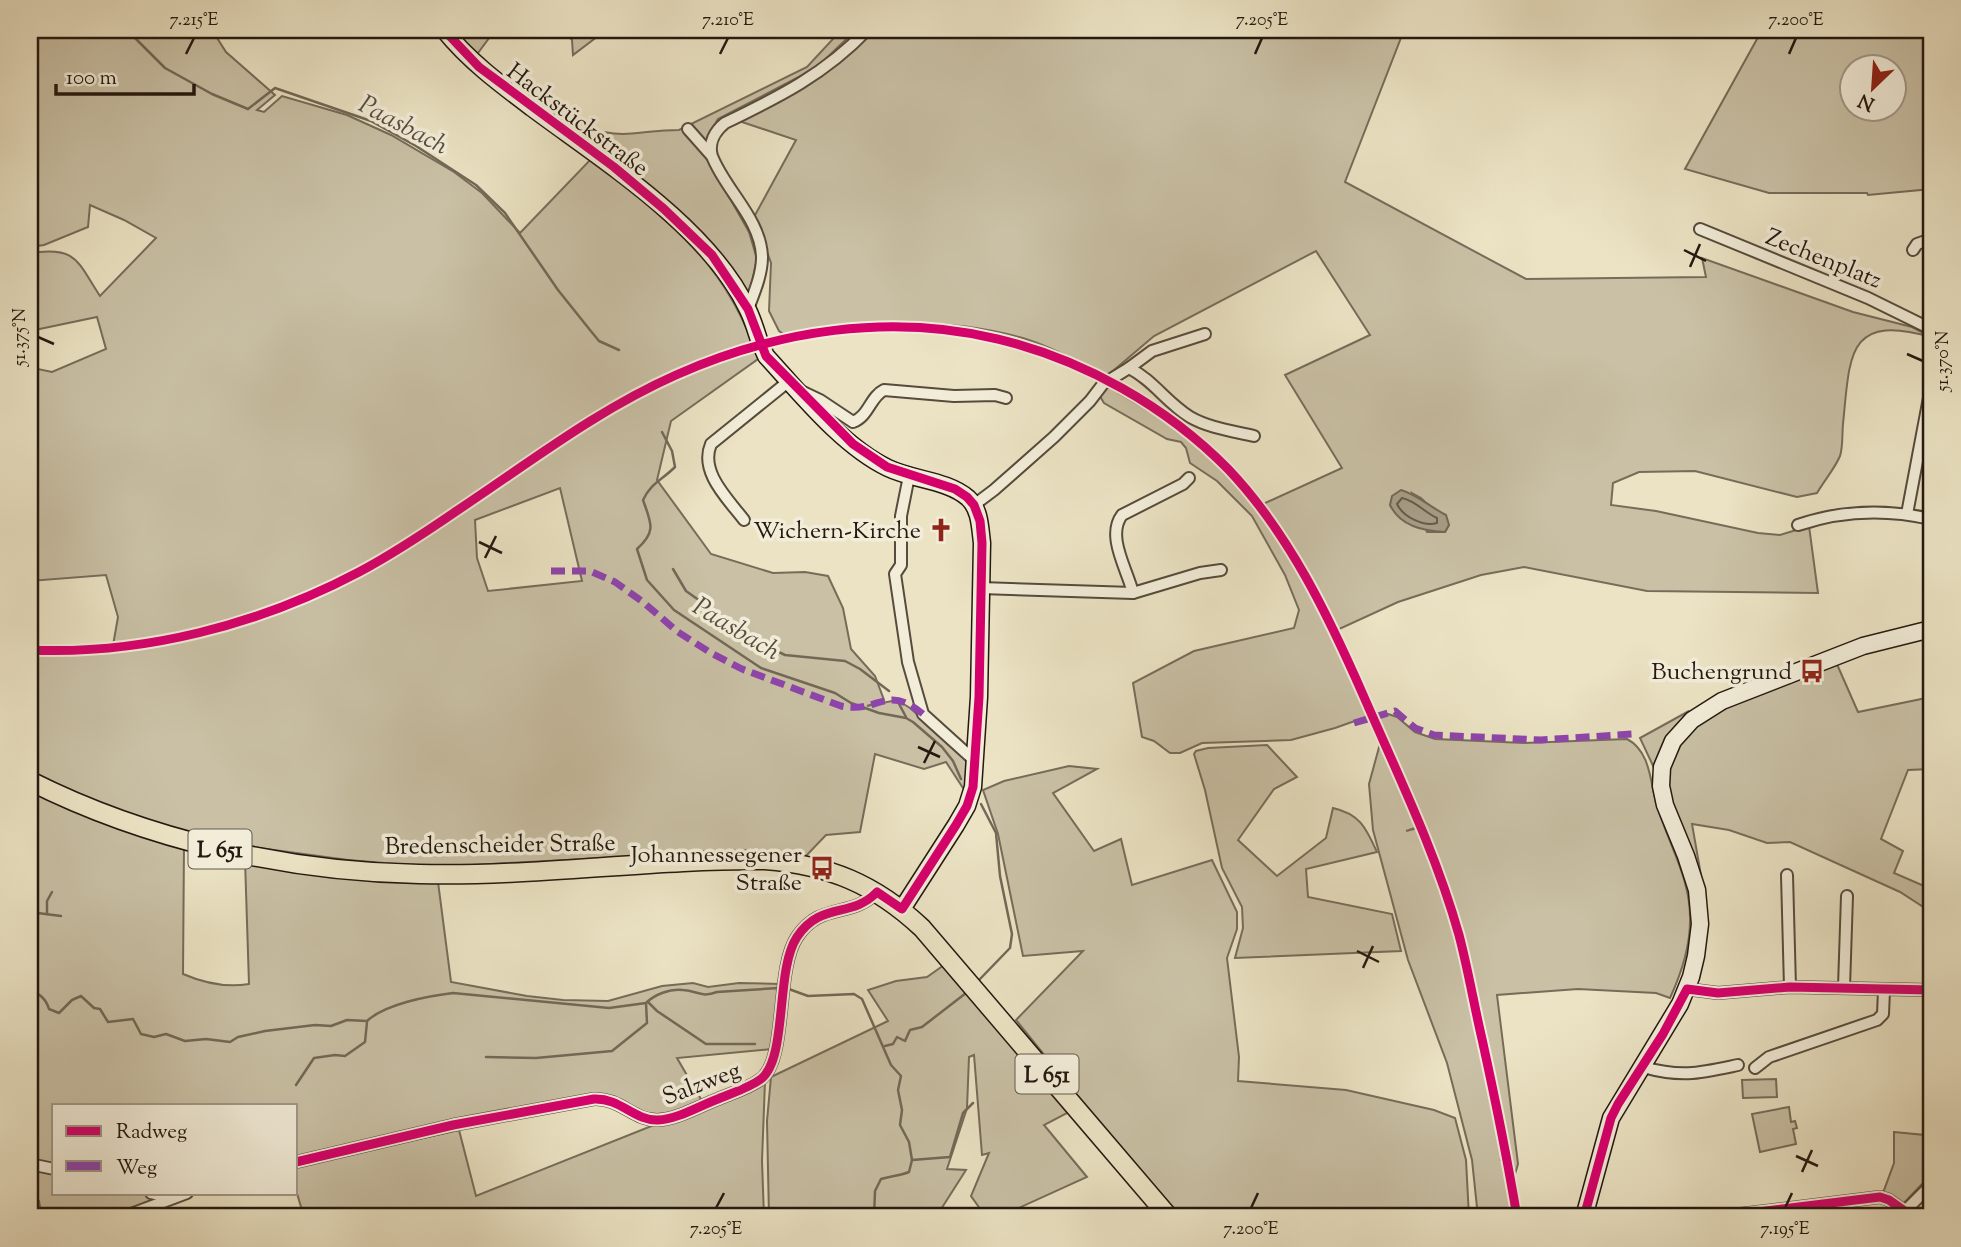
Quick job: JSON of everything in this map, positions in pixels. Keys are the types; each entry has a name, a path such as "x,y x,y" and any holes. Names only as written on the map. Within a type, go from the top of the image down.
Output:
{"main road":[{"name":"Bredenscheider Straße","path":"30,781 85,807 179,838 251,855 329,867 388,873 444,874 765,860 822,868 841,874 877,892 902,909 937,943 1169,1217"}],"street":[{"name":"Hackstückstraße","path":"444,30 479,67 614,167 664,209 712,256 748,309 766,356 852,444 887,467 955,489 974,505"},
{"path":"712,155 711,146 718,128 795,88 825,69 867,30"},
{"path":"688,129 712,155 760,244 760,272 748,309"},
{"name":"Zechenplatz","path":"1700,229 1868,298 1931,330"},
{"path":"1913,250 1917,244 1931,239"},
{"path":"902,909 962,815 973,786 979,697 982,543 974,505 1040,451 1074,418 1103,384 1152,351 1205,334"},
{"path":"1129,368 1152,383 1189,416 1211,426 1254,436"},
{"path":"744,520 720,488 708,466 707,454 711,444 793,385 853,422 864,415 877,394 884,390 954,396 995,395 1006,398"},
{"path":"1907,514 1931,387"},
{"path":"909,476 901,516 901,565 895,574 908,662 923,714 975,761"},
{"path":"1133,593 1115,536 1116,523 1122,515 1183,484 1189,478"},
{"path":"1798,525 1816,519 1871,512 1907,514 1931,519"},
{"path":"981,588 1133,593 1200,573 1221,570"},
{"path":"1584,1217 1611,1118 1668,1026 1687,989 1696,956 1699,908 1691,869 1663,795 1662,767 1673,741 1692,720 1722,701 1863,646 1931,629"},
{"path":"1787,875 1790,987"},
{"name":"Salzweg","path":"298,1162 453,1125 594,1098 611,1100 647,1119 668,1118 750,1086 765,1076 772,1061 790,952 804,927 832,910 858,907 868,902 877,892"},
{"path":"1844,987 1847,896"},
{"path":"1687,989 1718,993 1790,987 1931,990"},
{"path":"1755,1068 1769,1057 1877,1020 1883,1014 1884,991"},
{"path":"1643,1067 1689,1075 1738,1065"},
{"path":"30,1164 52,1169"},
{"path":"1716,1217 1880,1196 1909,1214 1931,1185"},
{"path":"155,1194 173,1198"},
{"path":"123,1217 184,1194"}],"shaded area":[{"path":"30,30 212,30 226,52 275,95 257,110 264,112 282,96 347,115 391,135 454,172 482,193 520,233 591,159 669,223 712,269 730,295 758,359 671,421 657,480 711,554 773,573 805,572 828,576 843,608 851,649 875,676 884,700 867,706 897,700 910,708 970,761 965,791 946,762 924,769 875,754 860,832 826,835 805,857 739,851 434,867 348,860 245,846 196,835 125,814 30,775 30,654 112,651 118,617 106,575 30,581 30,372 38,369 52,372 106,349 97,317 30,331 30,253 46,251 67,254 80,265 100,296 156,238 90,205 88,227 44,245 30,247","holes":["560,488 582,581 488,591 477,558 475,520"]},
{"path":"447,30 495,30 475,57"},
{"path":"563,30 606,30 573,55 572,40"},
{"path":"826,30 856,30 816,68 718,119 709,134 706,156 749,232 757,259 750,291 746,291 542,110 602,132 623,134 679,130 807,67 833,39"},
{"path":"869,30 1404,30 1345,182 1526,279 1706,277 1702,258 1853,312 1912,327 1931,337 1903,331 1883,331 1868,336 1858,346 1848,378 1840,456 1817,493 1797,497 1695,471 1639,472 1613,483 1611,505 1656,511 1758,533 1780,535 1809,526 1818,593 1647,591 1524,567 1481,575 1398,602 1335,631 1288,540 1263,504 1342,468 1285,375 1370,335 1316,251 1154,336 1107,376 1030,340 961,326 873,324 785,335 779,331 769,311 771,263 754,217 796,140 736,120 822,76","holes":["1412,493 1421,498 1449,525 1445,532 1427,532"]},
{"path":"1762,30 1931,30 1931,189 1868,195 1769,193 1685,169"},
{"path":"1105,385 1186,436 1218,464 1246,495 1272,529 1315,601 1369,716 1291,740 1202,743 1180,753 1170,753 1154,741 1142,737 1133,683 1194,651 1294,628 1299,610 1285,575 1252,516 1217,481 1190,463 1186,448 1181,442 1167,439 1104,403 1098,393"},
{"path":"1836,662 1858,712 1931,697 1931,769 1908,770 1881,839 1903,851 1894,873 1931,889 1931,912 1900,892 1790,842 1767,843 1729,830 1692,824 1702,881 1679,827 1671,805 1668,774 1673,756 1682,740 1709,717 1726,708"},
{"path":"1689,711 1668,735 1655,770 1640,738"},
{"path":"1388,714 1397,717 1415,732 1435,739 1524,743 1627,739 1635,745 1646,761 1658,809 1687,892 1690,931 1684,961 1670,998 1656,993 1578,989 1497,995 1518,1164 1513,1181 1475,986 1460,932 1424,831 1374,717"},
{"path":"1381,740 1418,827 1406,831 1418,828 1438,880 1464,965 1505,1159 1502,1160 1505,1161 1514,1217 1478,1217 1472,1160 1447,1063 1408,960 1373,830 1369,784"},
{"path":"1267,745 1297,777 1274,789 1238,840 1277,876 1326,838 1333,808 1356,818 1377,852 1306,869 1308,897 1392,914 1401,951 1235,958 1243,928 1242,907 1222,868 1194,754 1208,748"},
{"path":"1069,766 1097,769 1053,793 1094,851 1121,839 1132,885 1212,860 1237,912 1237,929 1227,958 1239,1057 1238,1081 1346,1090 1434,1110 1455,1118 1466,1160 1469,1217 1181,1217 1100,1124 1016,1020 1083,951 1023,956 998,834 983,790 1004,781"},
{"path":"30,790 184,845 183,974 207,982 224,985 249,984 245,860 438,882 451,982 527,996 608,1001 662,986 693,983 708,987 739,983 780,984 777,990 780,990 772,1049 677,1058 702,1101 670,1113 646,1113 613,1096 579,1096 298,1157 298,1104 52,1104 52,1167 30,1162"},
{"path":"944,965 1071,1111 1044,1125 1087,1177 999,1217 986,1217 971,1196 989,1153 982,1155 974,1055 969,1057 967,1108 947,1169 966,1170 936,1217 769,1217 767,1121 771,1077 888,1021 868,990 896,981 927,977"},
{"path":"1776,1079 1777,1097 1743,1098 1742,1080"},
{"path":"765,1081 762,1161 764,1217 304,1217 297,1194 298,1166 459,1130 476,1196 654,1125 683,1119"},
{"path":"1789,1107 1791,1122 1795,1121 1797,1128 1793,1129 1796,1144 1760,1152 1752,1114"},
{"path":"1894,1132 1925,1135 1923,1183 1901,1206 1883,1193 1894,1163"},
{"path":"30,1165 52,1170 52,1194 146,1194 161,1197 110,1217 42,1217 39,1201 30,1202"}],"water":[{"path":"1401,490 1446,515 1449,525 1445,532 1421,529 1400,518 1390,505 1392,496"}],"waterway":[{"name":"Paasbach","path":"127,30 165,68 212,94 248,109 275,88 371,121 476,185 505,213 558,290 599,341 619,350"},
{"name":"Paasbach","path":"662,432 672,451 675,467 653,486 643,500 650,532 637,549 647,580 674,610 761,668 835,693 851,703 879,713 913,722 942,747 953,761 961,779"},
{"path":"673,569 686,591 758,642 785,655 845,661 889,691"},
{"path":"898,702 906,717"},
{"name":"Paasbach","path":"980,979 1010,948 1012,934 1000,876 996,833 981,804"},
{"path":"47,914 47,901 52,892"},
{"path":"30,912 61,916"},
{"path":"30,990 42,997 49,1009 59,1013 72,1000 81,996 94,1008 100,1009 108,1022 133,1019 141,1034 154,1037 166,1034 185,1041 206,1039 230,1042 238,1037 265,1031 315,1025 331,1026 347,1020 367,1021 396,1005 453,993 609,1008 646,1003 673,990 707,994 779,988"},
{"path":"786,988 808,996 854,994 862,999 891,1065 901,1076 898,1090 902,1110 900,1125 909,1142 912,1160 909,1172 881,1179 875,1191 874,1217"},
{"name":"Paasbach","path":"885,1046 893,1044 897,1037 905,1041 910,1030 922,1027 966,993"},
{"path":"648,1002 706,1044 755,1044"},
{"path":"486,1057 536,1058 612,1051 647,1023 646,1003"},
{"path":"296,1085 314,1058 345,1056 365,1042 367,1022"},
{"path":"912,1160 950,1157 963,1113 973,1103"}],"marked path":[{"path":"551,571 590,571 615,582 678,632 742,669 841,706 865,706 891,700 910,705 923,714"},
{"path":"1354,723 1395,711 1415,728 1434,735 1541,740 1633,734"}],"cycle path":[{"path":"298,1162 453,1125 594,1099 612,1102 649,1119 666,1119 751,1085 761,1079 775,1053 786,970 797,937 816,919 857,905 877,892 902,909 956,825 967,806 973,787 979,697 982,543 980,521 974,505 955,489 887,467 853,444 766,356 748,309 712,255 664,209 614,167 479,67 444,30"},
{"path":"30,650 115,647 199,633 281,607 321,591 384,558 619,404 676,375 714,359 754,347 834,330 916,327 998,339 1062,359 1122,388 1178,425 1204,446 1228,469 1270,520 1322,607 1403,785 1450,904 1501,1128 1517,1217"},
{"path":"1584,1217 1611,1118 1663,1034 1687,989 1718,993 1790,987 1931,990"},
{"path":"1716,1217 1880,1197 1913,1217"}],"place":[{"name":"Wichern-Kirche","path":"941,530"},
{"name":"Buchengrund","path":"1812,671"},
{"name":"Johannessegener Straße","path":"822,868"}]}
